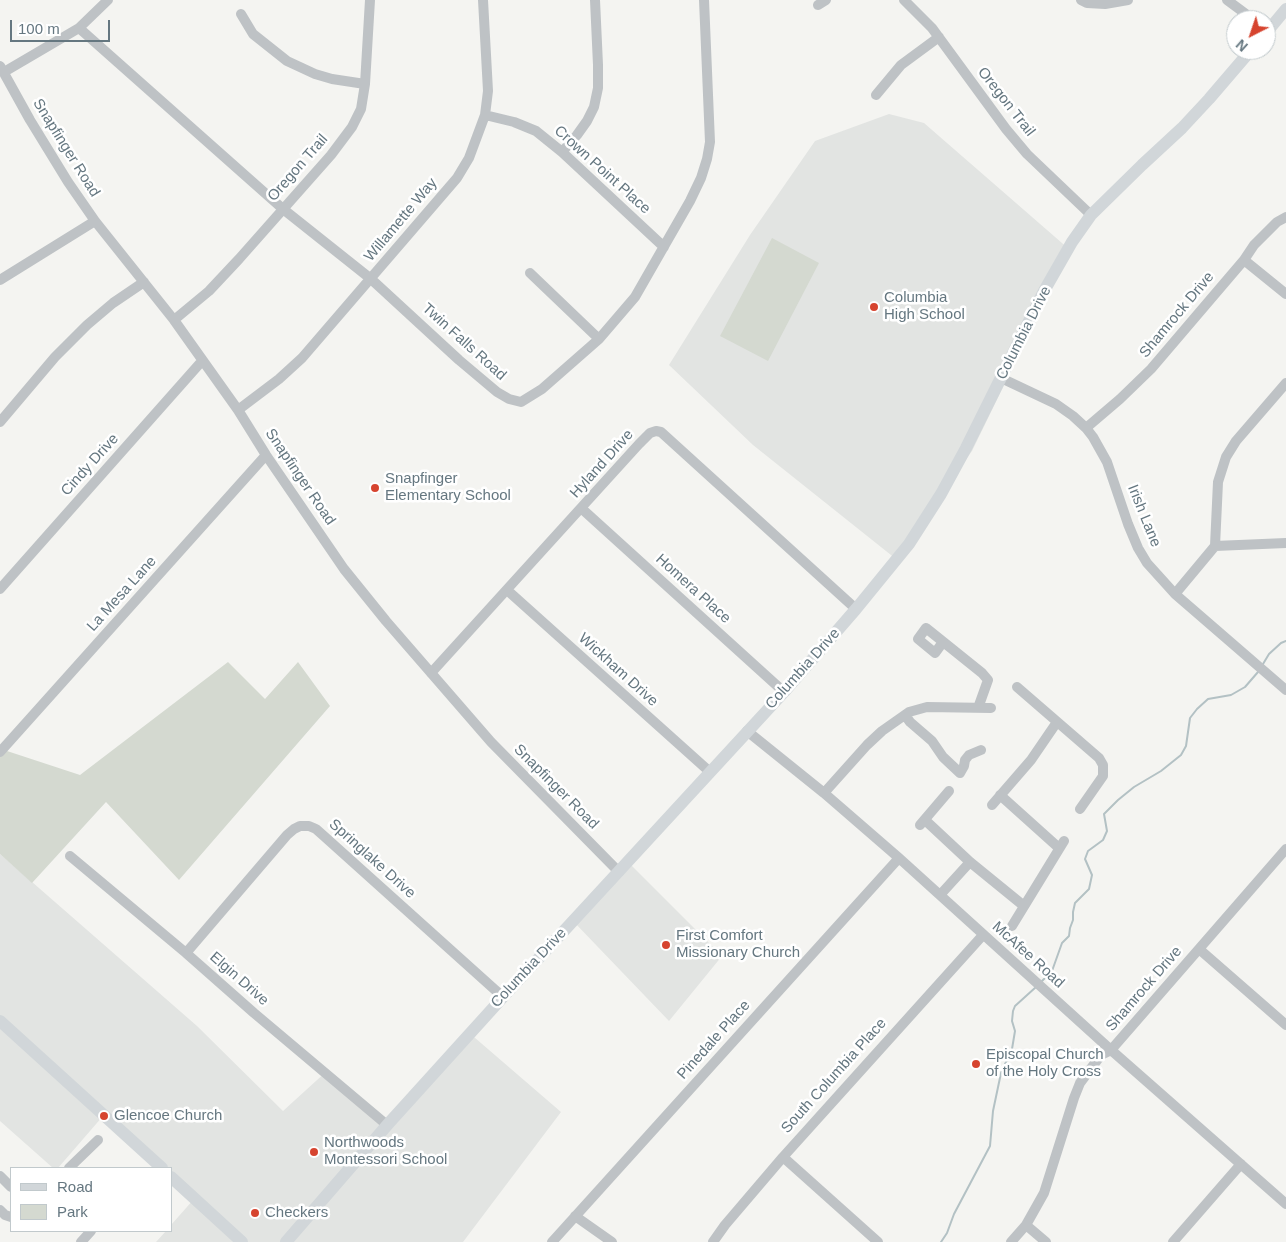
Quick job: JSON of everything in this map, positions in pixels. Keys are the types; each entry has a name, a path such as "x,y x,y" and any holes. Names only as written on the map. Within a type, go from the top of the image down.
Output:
{"main road":[{"path":"1276,21 1286,9"},
{"name":"Columbia Drive","path":"286,1242 387,1125 784,692 909,544 941,494 966,448 1044,291 1072,242 1091,215 1182,128 1242,60"},
{"path":"0,1021 155,1166"},
{"path":"172,1178 242,1242"}],"street":[{"path":"2,69 79,28 108,0"},
{"name":"Oregon Trail","path":"174,320 209,291 331,155 352,127 361,109 365,84 370,0"},
{"name":"Willamette Way","path":"238,410 279,379 302,358 457,178 469,158 485,115 488,91 484,0"},
{"path":"562,152 587,121 594,106 598,88 595,0"},
{"name":"Twin Falls Road","path":"79,28 283,209 371,278 459,360 497,392 509,399 521,402 534,395 599,339 635,297 690,201 701,178 710,142 704,0"},
{"name":"Oregon Trail","path":"904,0 932,28 1026,154 1091,215"},
{"path":"1081,0 1087,3 1105,4 1128,0"},
{"path":"1227,0 1240,10"},
{"path":"242,14 253,34 287,61 315,74 332,79 365,84"},
{"path":"876,95 901,66 939,38"},
{"name":"Snapfinger Road","path":"2,69 30,120 68,182 95,221 174,320 238,410 266,455 344,569 386,621 491,742 619,872"},
{"name":"Crown Point Place","path":"485,115 514,122 536,131 562,152 664,247"},
{"name":"Shamrock Drive","path":"1086,428 1151,369 1254,246 1277,222 1286,217"},
{"path":"0,280 95,221"},
{"path":"1244,260 1286,294"},
{"path":"530,273 599,339"},
{"path":"0,422 54,357 86,325 113,303 144,282"},
{"name":"Cindy Drive","path":"0,589 202,361"},
{"name":"Irish Lane","path":"1001,378 1056,404 1086,428 1094,437 1107,462 1128,524 1138,548 1147,563 1175,594 1286,690"},
{"path":"1175,594 1215,546 1218,482 1226,457 1236,441 1286,383"},
{"name":"Hyland Drive","path":"431,673 650,433 656,431 661,432 856,609"},
{"name":"La Mesa Lane","path":"0,752 266,455"},
{"name":"Homera Place","path":"581,508 784,692"},
{"path":"1215,546 1286,543"},
{"name":"Wickham Drive","path":"507,590 710,772"},
{"path":"943,642 982,672 988,680 978,708"},
{"path":"1017,687 1099,758 1103,765 1103,776 1080,809"},
{"path":"824,793 867,745 882,731 909,712 927,707 991,708"},
{"path":"905,715 932,741 943,757 960,773 965,760 970,755 981,750"},
{"path":"992,805 1031,760 1057,722"},
{"name":"McAfee Road","path":"747,731 824,793 899,858 1111,1050 1286,1204"},
{"path":"949,791 923,823 1024,906"},
{"path":"1000,795 1062,845 1012,926"},
{"name":"Springlake Drive","path":"186,953 287,835 300,826 309,826 325,836 503,997"},
{"name":"Shamrock Drive","path":"1011,1242 1026,1225 1044,1193 1080,1083 1101,1055 1111,1050 1286,849"},
{"name":"Elgin Drive","path":"70,856 387,1125"},
{"name":"Pinedale Place","path":"552,1242 899,858"},
{"path":"940,895 970,862"},
{"name":"South Columbia Place","path":"712,1242 783,1157 983,935"},
{"path":"1199,949 1286,1025"},
{"path":"69,1167 98,1140"},
{"path":"783,1157 878,1242"},
{"path":"1173,1242 1241,1164"},
{"path":"0,1176 10,1186"},
{"path":"575,1216 612,1242"},
{"path":"1026,1225 1046,1242"},
{"path":"81,1242 90,1232"}],"shaded area":[{"name":"Columbia High School","path":"889,114 924,123 1070,250 972,451 896,559 753,445 669,365 750,235 815,141"},
{"path":"0,854 197,1026 283,1111 328,1070 389,1122 467,1031 561,1112 463,1242 156,1242 165,1232 172,1232 172,1224 194,1199 172,1179 172,1167 159,1167 103,1116 59,1167 52,1167 0,1121"},
{"path":"628,862 722,956 669,1021 573,921"}],"green space":[{"path":"772,238 819,263 768,361 720,336"},
{"path":"228,662 265,699 298,662 330,706 179,880 106,802 32,883 0,854 0,745 7,751 80,775"}],"waterway":[{"path":"1263,664 1269,654 1286,641"},
{"path":"1041,982 1052,971 1062,943 1069,936 1075,903 1089,889 1092,875 1085,859 1088,851 1103,840 1107,831 1104,814 1134,787 1161,771 1181,755 1186,746 1190,718 1197,709 1208,699 1231,695 1245,687 1258,672"},
{"path":"941,1242 990,1146 993,1111 1001,1073 1012,1049 1015,1031 1012,1021 1013,1011 1015,1006 1036,987"}],"place":[{"name":"Columbia High School","path":"874,307"},
{"name":"Snapfinger Elementary School","path":"375,488"},
{"name":"First Comfort Missionary Church","path":"666,945"},
{"name":"Episcopal Church of the Holy Cross","path":"976,1064"},
{"name":"Glencoe Church","path":"104,1116"},
{"name":"Northwoods Montessori School","path":"314,1152"},
{"name":"Checkers","path":"255,1213"}]}
